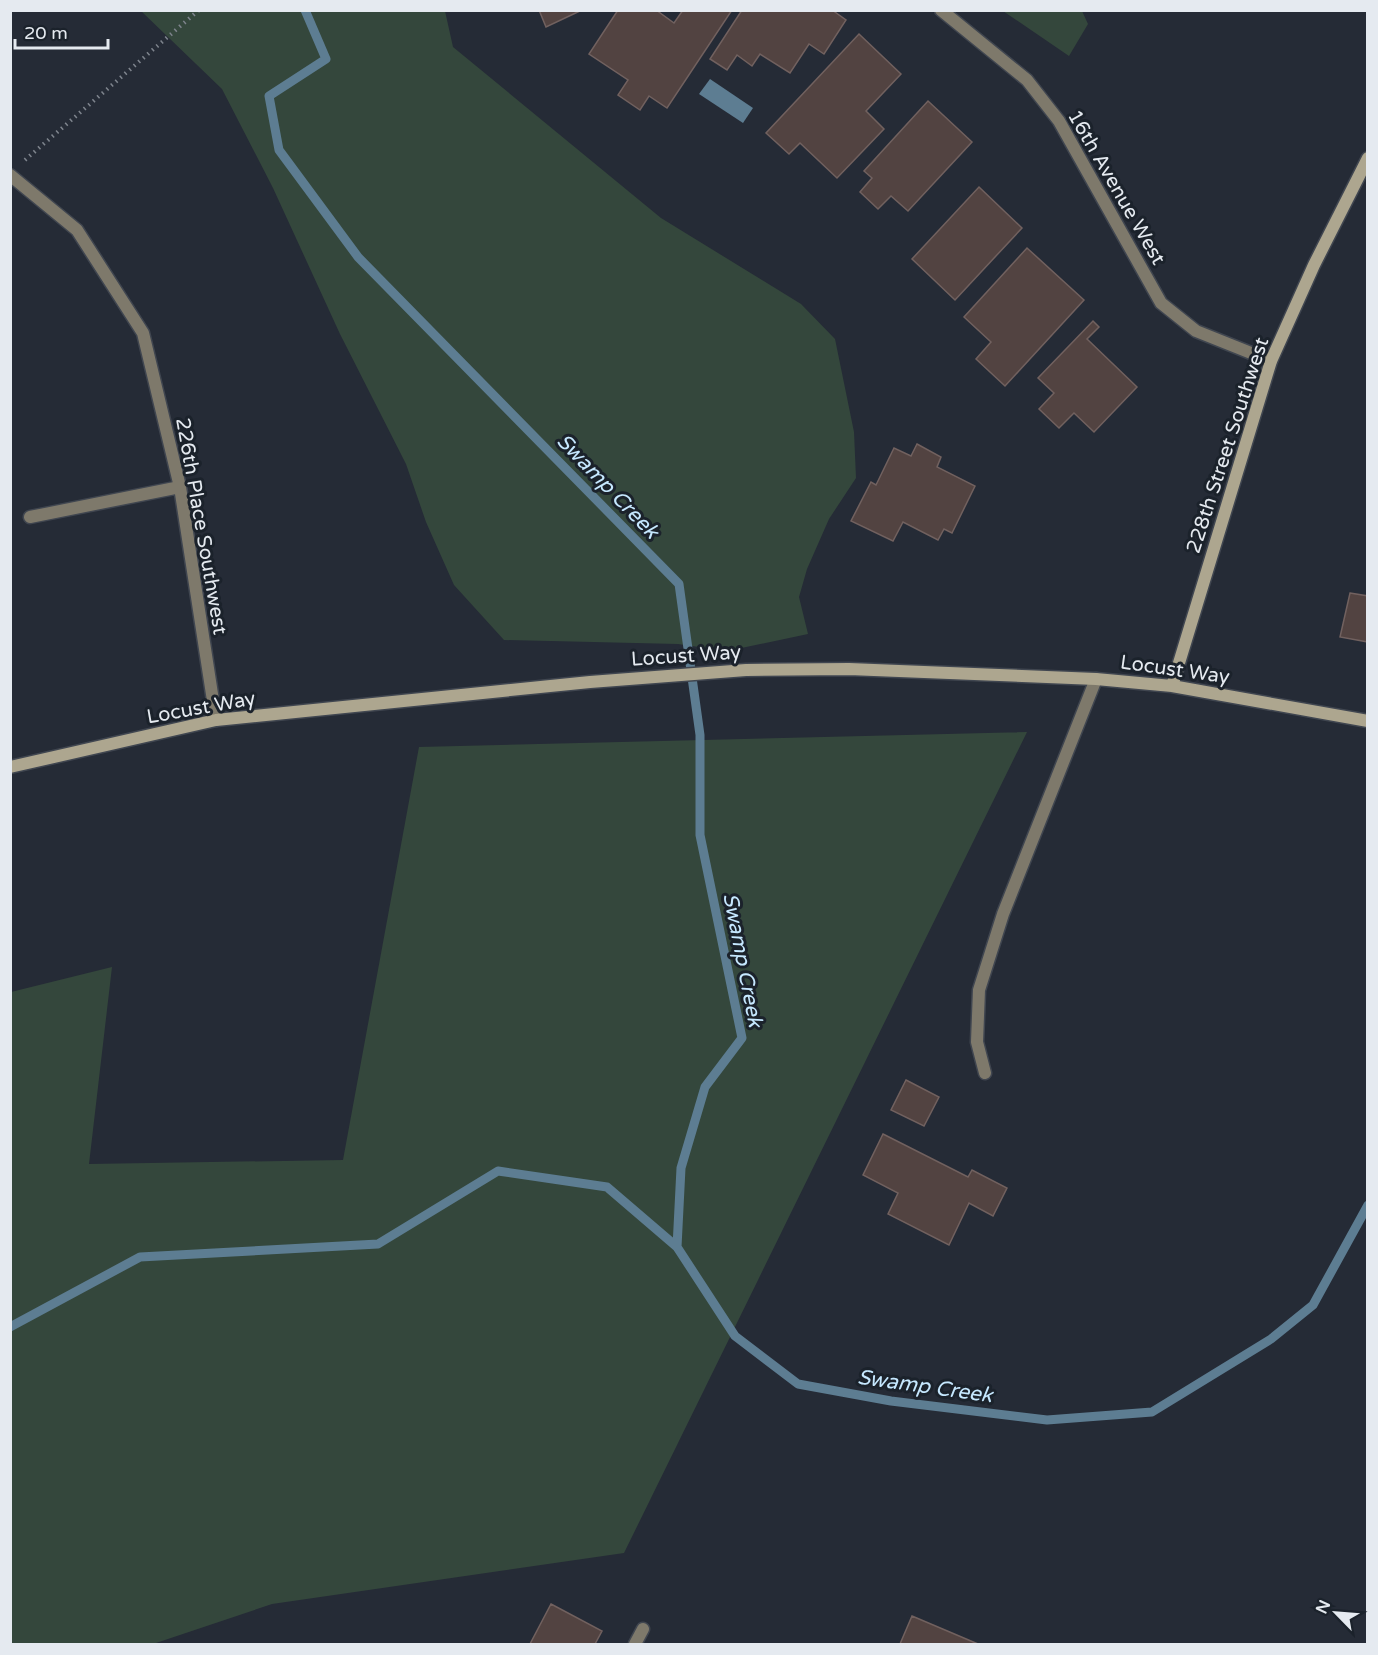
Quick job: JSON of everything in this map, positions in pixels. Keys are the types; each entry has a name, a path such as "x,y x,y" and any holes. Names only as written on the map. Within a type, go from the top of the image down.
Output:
{"main road":[{"name":"228th Street Southwest","path":"1172,686 1271,361 1314,265 1368,158"},
{"name":"Locust Way","path":"10,767 216,720 590,682 746,670 849,669 1096,679 1172,686 1368,721"}],"street":[{"name":"16th Avenue West","path":"941,10 1027,80 1059,122 1161,303 1196,331 1271,361"},
{"name":"226th Place Southwest","path":"10,175 77,230 143,333 180,487 216,720"},
{"path":"30,517 180,487"},
{"path":"985,1073 977,1042 979,990 1003,914 1096,679"},
{"path":"636,1644 643,1629"}],"path":[{"path":"19,165 199,10"}],"green space":[{"path":"141,11 445,11 453,47 661,218 801,304 835,339 854,432 856,478 829,519 807,569 799,597 808,634 727,651 678,644 504,640 454,585 426,522 406,464 340,334 273,188 222,89"},
{"path":"1003,11 1082,11 1088,24 1069,56"},
{"path":"1027,732 624,1553 272,1604 153,1644 11,1644 11,992 112,967 89,1164 343,1160 419,747"}],"water":[{"path":"710,79 753,108 743,123 699,94"}],"building":[{"path":"539,10 582,10 546,27"},
{"path":"618,10 656,10 674,23 683,10 732,10 667,108 649,96 640,110 618,95 628,80 589,54"},
{"path":"742,10 832,10 846,20 824,54 809,44 790,73 760,54 752,66 737,55 727,70 710,59"},
{"path":"859,34 901,74 866,111 884,129 837,178 800,143 789,154 766,133"},
{"path":"928,101 972,142 908,211 891,196 878,209 860,192 872,178 864,171"},
{"path":"979,187 1022,228 955,300 912,259"},
{"path":"1027,248 1084,300 1005,386 976,359 991,342 964,317"},
{"path":"1093,321 1099,327 1087,339 1137,387 1094,432 1074,413 1059,428 1039,409 1054,393 1038,378"},
{"path":"917,444 941,457 937,467 975,486 952,533 944,529 938,540 903,522 893,541 851,521 871,482 876,485 894,448 911,456"},
{"path":"1350,593 1368,596 1368,642 1340,637"},
{"path":"906,1080 939,1097 924,1126 891,1110"},
{"path":"883,1134 968,1177 972,1170 1007,1188 993,1216 969,1203 949,1245 888,1214 898,1193 863,1175"},
{"path":"551,1604 602,1631 595,1644 530,1644"},
{"path":"912,1616 978,1644 900,1644"}],"waterway":[{"name":"Swamp Creek","path":"305,10 326,59 269,96 279,150 358,257 679,584 700,735 700,835 742,1038 705,1087 681,1168 677,1247 735,1336 798,1384 891,1401 1047,1420 1152,1412 1271,1339 1313,1305 1368,1205"},
{"path":"10,1327 140,1257 378,1244 498,1171 607,1187 677,1247"}]}
